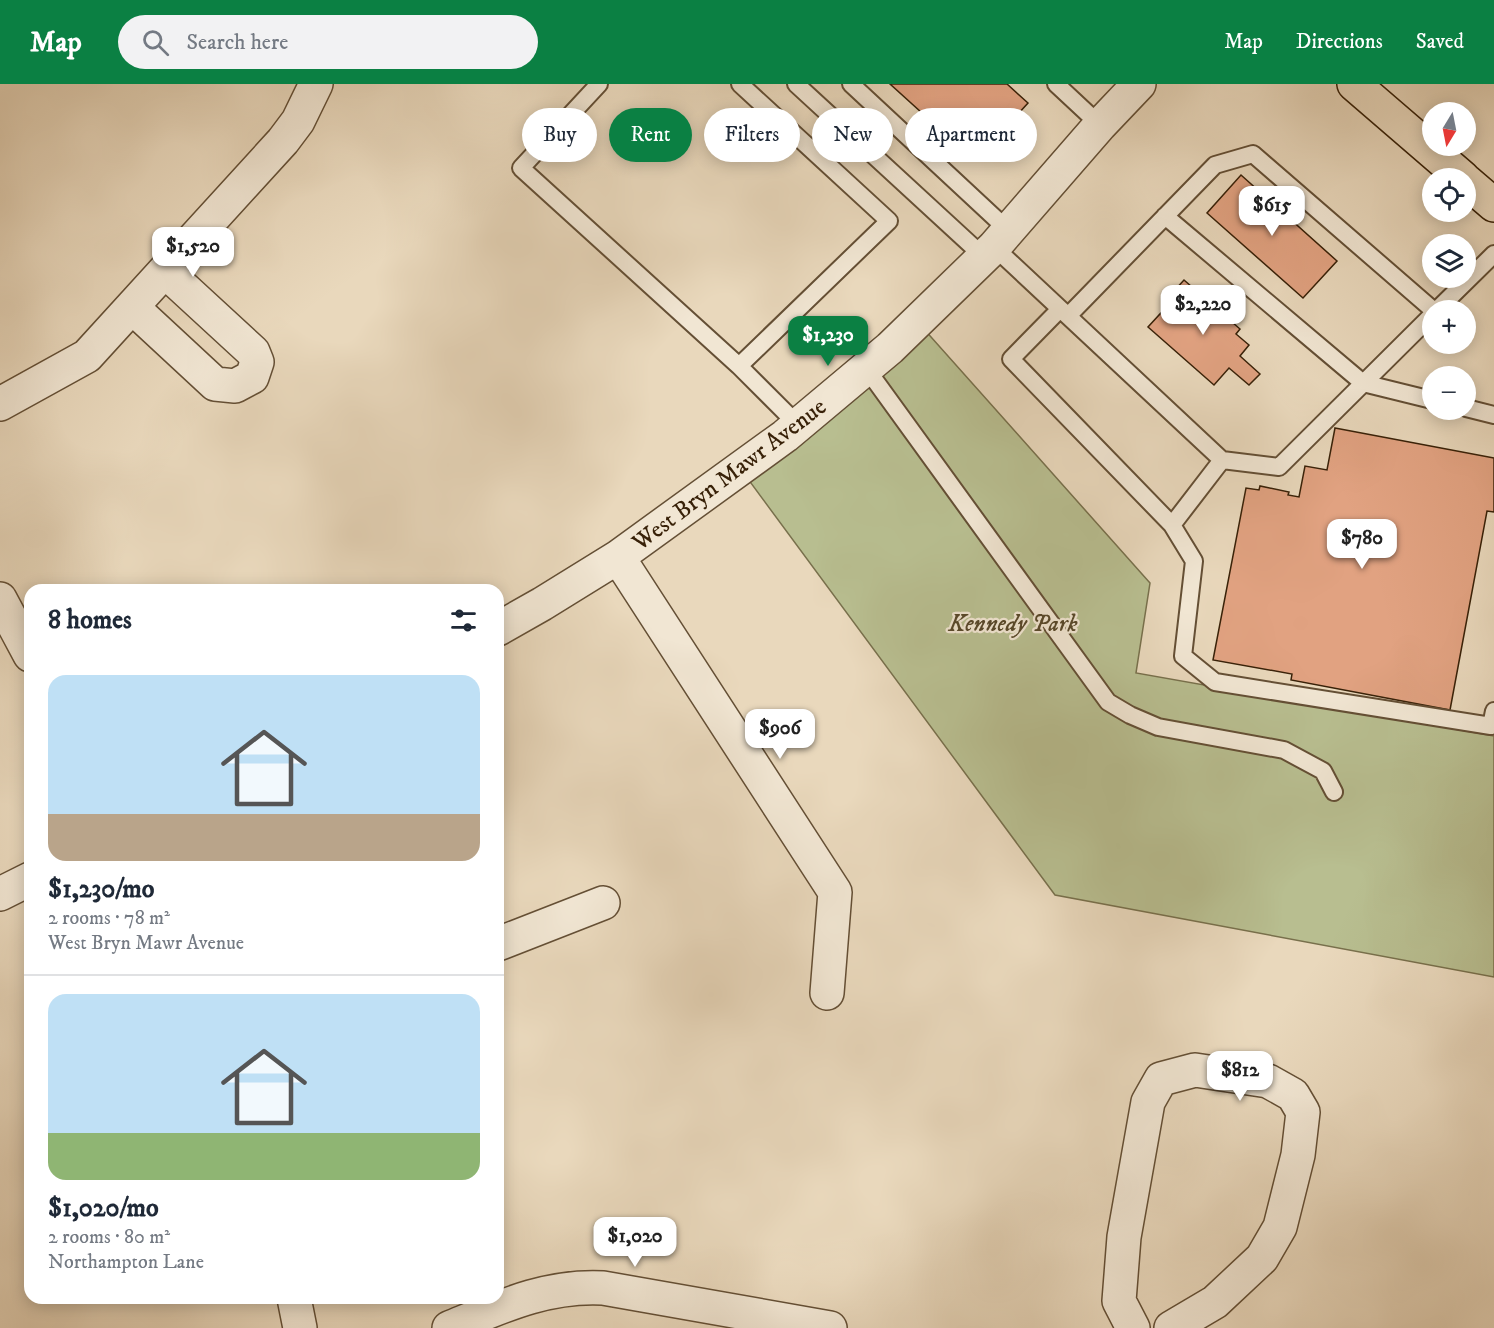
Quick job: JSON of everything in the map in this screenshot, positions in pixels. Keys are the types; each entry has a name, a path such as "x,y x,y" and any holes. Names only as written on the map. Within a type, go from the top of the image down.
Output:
{"main road":[{"path":"1354,84 1450,168"},
{"path":"1476,190 1494,205"}],"street":[{"path":"0,404 87,356 283,141 298,121 316,84"},
{"name":"West Bryn Mawr Avenue","path":"504,626 618,557 798,425 890,348 996,245 1138,84"},
{"path":"132,307 215,384 235,386 252,377 257,362 253,352 165,271"},
{"path":"618,557 836,892 827,993"},
{"path":"0,599 24,644"},
{"path":"0,894 24,882"},
{"path":"504,942 603,903"},
{"path":"1133,1328 1119,1301 1124,1237 1148,1102 1161,1079 1195,1070 1268,1081 1293,1095 1303,1112 1298,1155 1280,1227 1262,1258 1215,1302 1171,1328"},
{"path":"449,1328 543,1292 584,1287 603,1288 830,1328"},
{"path":"295,1304 300,1328"}],"lane":[{"path":"599,84 521,168 738,366 798,425"},
{"path":"738,366 889,221 740,84"},
{"path":"796,84 996,245"},
{"path":"851,84 996,245 1222,460 1279,466 1422,323"},
{"path":"1056,84 1100,125"},
{"path":"1422,304 1253,154 1215,165 1165,216 1011,359 1172,525 1194,561 1184,656 1215,682 1491,726 1494,711"},
{"path":"1165,216 1364,383 1422,398"},
{"path":"1447,300 1494,255"},
{"path":"866,368 1108,702 1158,727 1284,750 1323,771 1334,792"},
{"path":"1476,410 1494,415"},
{"path":"1172,525 1222,460"}],"green space":[{"name":"Kennedy Park","path":"923,328 1150,583 1136,673 1494,736 1494,977 1055,895 745,475"}],"building":[{"path":"890,84 1007,84 1028,103 1023,108 916,108"},
{"path":"1241,175 1337,261 1303,298 1207,213"},
{"path":"1184,280 1240,329 1236,334 1249,345 1240,356 1260,374 1249,385 1229,368 1214,385 1148,327 1170,303 1166,300"},
{"path":"1335,428 1494,458 1494,512 1487,511 1450,710 1291,680 1292,674 1213,660 1246,488 1259,490 1260,486 1289,492 1288,495 1299,497 1305,466 1327,470"}]}
